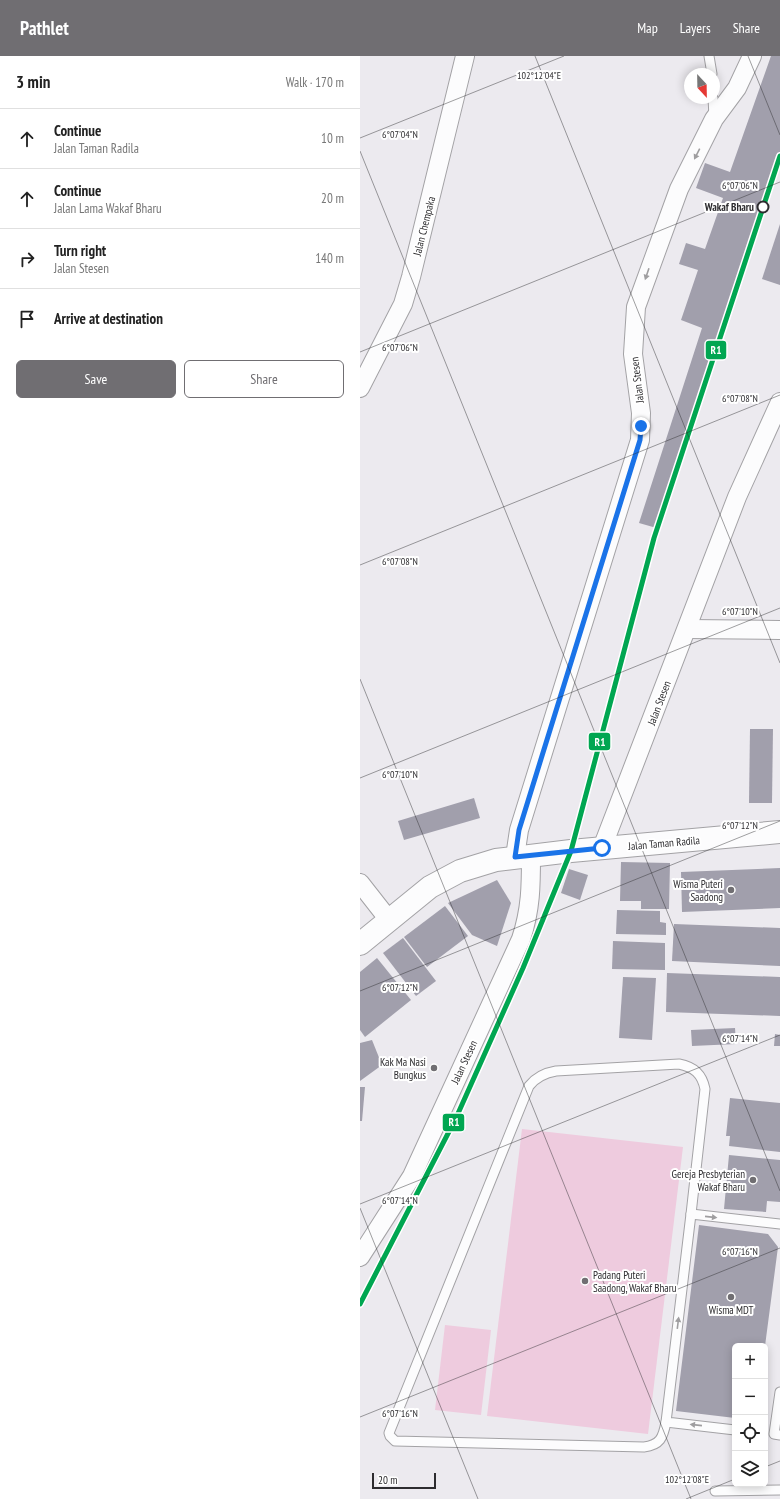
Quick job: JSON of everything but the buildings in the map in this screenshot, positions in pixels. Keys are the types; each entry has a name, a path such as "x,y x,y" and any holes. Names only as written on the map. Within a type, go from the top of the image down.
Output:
{"street":[{"name":"Jalan Chempaka","path":"360,388 403,304 411,277 465,56"},
{"name":"Jalan Stesen","path":"360,1257 412,1176 521,939 531,900 519,830 640,440 641,426 639,399 633,354 636,307 679,189 714,119 737,88 752,56"},
{"name":"Jalan Stesen","path":"602,848 688,629 737,497 780,402"},
{"path":"688,629 780,630"},
{"name":"Jalan Taman Radila","path":"360,944 430,887 460,871 496,860 571,851 780,832"},
{"path":"360,883 389,920"}],"lane":[{"path":"710,56 711,68"},
{"path":"713,104 714,119"},
{"path":"679,1064 689,1066 698,1072 703,1080 704,1089 691,1214 666,1422 661,1440 656,1445 644,1448 395,1441 389,1433 529,1086 540,1076 556,1071 679,1064"},
{"path":"691,1214 780,1224"},
{"path":"773,1434 780,1392"},
{"path":"666,1422 732,1430"},
{"path":"715,1491 756,1495 780,1490"}],"shaded area":[{"name":"Padang Puteri Saadong, Wakaf Bharu","path":"522,1129 683,1147 648,1434 487,1416"},
{"path":"445,1325 491,1330 481,1415 435,1410"}],"transit line":[{"name":"R1","path":"360,1304 456,1118 523,968 571,851 654,538 780,156"}],"place":[{"name":"Wakaf Bharu","path":"763,207"},
{"name":"Wisma Puteri Saadong","path":"731,890"},
{"name":"Kak Ma Nasi Bungkus","path":"434,1068"},
{"name":"Gereja Presbyterian Wakaf Bharu","path":"753,1180"},
{"name":"Padang Puteri Saadong, Wakaf Bharu","path":"585,1281"},
{"name":"Wisma MDT","path":"731,1297"}],"route":[{"path":"602,848 515,857 519,830 640,440 641,426"}]}
